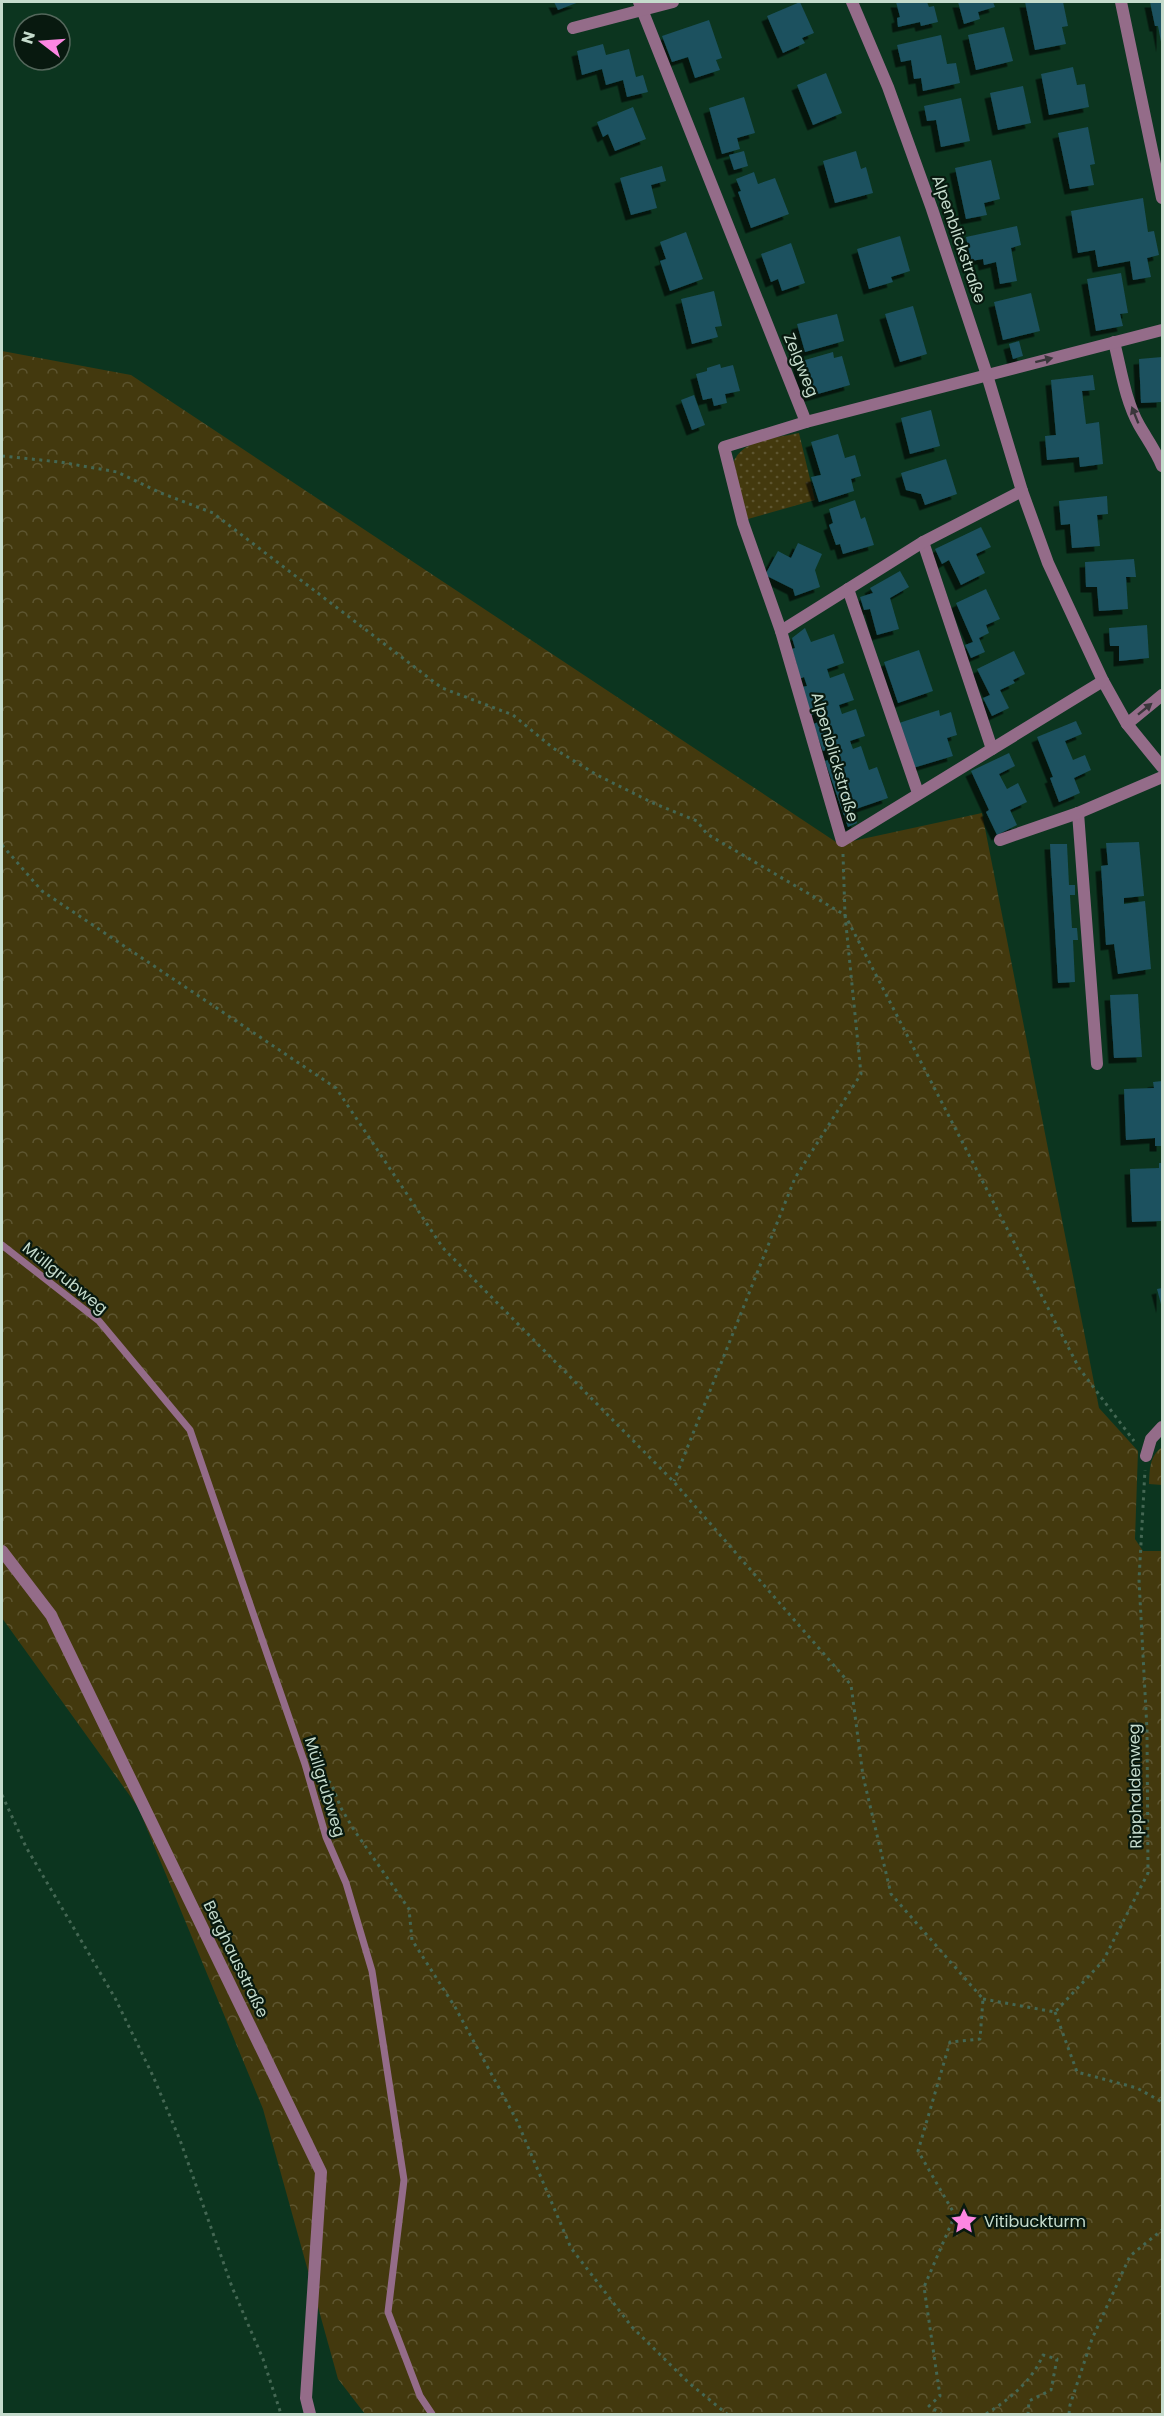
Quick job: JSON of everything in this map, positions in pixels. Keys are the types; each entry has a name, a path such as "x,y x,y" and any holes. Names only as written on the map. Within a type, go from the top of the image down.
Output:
{"street":[{"path":"573,28 641,6 673,2"},
{"name":"Alpenblickstraße","path":"852,2 888,87 987,375 1022,491 1048,563 1103,681 1127,724 1162,767"},
{"path":"1121,2 1162,198"},
{"name":"Zelgweg","path":"641,6 806,422 1162,330"},
{"path":"1114,342 1128,398 1138,424 1157,451 1162,466"},
{"name":"Alpenblickstraße","path":"806,422 724,447 743,524 781,631 842,841 1103,681"},
{"path":"781,631 923,542 1022,491"},
{"path":"923,542 992,750"},
{"path":"848,589 918,793"},
{"path":"1127,724 1162,695"},
{"path":"1000,840 1078,813 1162,777"},
{"path":"1078,813 1097,1064"},
{"path":"1146,1456 1151,1439 1162,1427"},
{"name":"Berghausstraße","path":"2,1551 51,1615 321,2172 306,2398 310,2415"}],"lane":[{"name":"Müllgrubweg","path":"2,1245 99,1321 190,1430 305,1764 326,1837 346,1883 372,1971 404,2180 388,2312 420,2396 432,2415"}],"path":[{"path":"2,456 60,462 117,472 161,493 213,513 442,688 513,715 553,748 597,775 697,821 707,834 845,915 1079,1368 1146,1456"},
{"path":"674,1482 795,1178 861,1074 845,915 842,841"},
{"path":"2,845 42,891 336,1088 443,1248 674,1482 851,1685 863,1776 891,1894 983,1999 1055,2012 1077,2073 1137,2088 1162,2102"},
{"name":"Ripphaldenweg","path":"1055,2012 1103,1961 1148,1874 1147,1730 1139,1580 1146,1456"},
{"path":"305,1764 331,1783 341,1808 354,1830 408,1909 412,1940 455,2007 517,2121 571,2248 632,2327 689,2383 726,2415"},
{"path":"2,1795 26,1847 115,1998 153,2076 180,2140 232,2287 263,2359 281,2415"},
{"path":"941,2415 929,2406 940,2396 924,2288 955,2215 918,2151 950,2042 980,2039 983,1999"},
{"path":"1069,2415 1070,2405 1092,2339 1130,2256 1162,2230"},
{"path":"986,2415 1008,2401 1037,2370 1043,2355 1057,2359 1051,2390 1029,2401 1028,2415"}],"green space":[{"path":"2,351 131,375 839,844 982,813 1099,1408 1138,1451 1135,1539 1143,1551 1162,1551 1162,2414 365,2414 338,2379 263,2109 138,1807 2,1618"},
{"path":"799,433 815,500 748,519 733,464 737,456 743,449 760,441"},
{"path":"1162,1447 1162,1485 1149,1484 1152,1459"}],"building":[{"path":"554,2 579,2 558,10"},
{"path":"800,2 814,33 802,38 805,43 783,53 767,16"},
{"path":"896,2 927,2 929,7 934,6 938,22 921,26 920,22 898,27 897,18 900,17"},
{"path":"958,2 993,2 995,7 978,12 980,19 964,24"},
{"path":"1025,2 1063,2 1068,26 1062,27 1066,44 1035,50"},
{"path":"1150,2 1162,2 1162,47 1158,26 1155,26"},
{"path":"709,20 722,58 716,60 720,70 695,78 688,57 672,62 662,36"},
{"path":"1004,27 1013,61 976,70 968,35"},
{"path":"941,35 947,64 956,63 960,83 923,91 921,78 914,79 911,60 901,62 897,45"},
{"path":"603,44 606,55 629,49 636,77 643,75 648,92 627,97 623,80 606,85 602,69 582,75 577,51"},
{"path":"1073,67 1077,85 1085,84 1089,107 1049,115 1041,74"},
{"path":"826,73 842,113 813,125 797,85"},
{"path":"1023,86 1031,123 998,130 990,93"},
{"path":"744,97 755,133 737,138 740,149 722,154 709,108"},
{"path":"961,98 970,141 941,147 936,120 927,121 924,106"},
{"path":"633,107 646,139 615,151 608,134 603,137 597,122"},
{"path":"1088,127 1095,164 1090,165 1094,185 1070,189 1058,133"},
{"path":"744,151 748,166 734,170 729,155"},
{"path":"856,151 861,169 866,167 873,193 835,203 823,161"},
{"path":"991,160 1000,199 984,203 987,215 966,219 955,168"},
{"path":"662,166 666,181 651,185 657,208 631,215 620,178"},
{"path":"754,172 758,184 775,178 789,214 751,228 738,192 741,191 736,179"},
{"path":"1143,198 1148,232 1154,231 1159,255 1147,258 1151,277 1133,280 1130,261 1098,267 1095,250 1078,253 1071,211"},
{"path":"1017,226 1021,245 1011,248 1017,281 1000,284 996,262 984,265 983,259 971,261 966,237"},
{"path":"686,232 703,279 670,291 660,261 666,259 660,242"},
{"path":"900,236 910,271 891,277 893,282 869,289 857,249"},
{"path":"791,243 805,283 782,291 778,279 771,282 761,254"},
{"path":"1121,273 1128,313 1120,314 1123,326 1096,331 1087,279"},
{"path":"714,291 722,326 715,327 718,337 692,344 681,299"},
{"path":"1031,293 1040,331 1003,340 994,302"},
{"path":"913,306 927,354 900,362 885,314"},
{"path":"837,314 844,341 805,352 797,324"},
{"path":"1019,341 1023,356 1013,359 1009,344"},
{"path":"833,352 834,358 842,356 850,385 807,397 798,362"},
{"path":"1162,357 1162,402 1141,403 1139,359"},
{"path":"720,364 721,368 733,365 740,391 725,394 727,403 714,406 712,398 703,400 696,374"},
{"path":"1093,375 1095,390 1082,391 1086,424 1099,422 1103,464 1080,467 1079,457 1047,460 1045,436 1056,435 1051,380"},
{"path":"694,395 705,425 692,430 681,400"},
{"path":"931,410 940,446 910,454 901,418"},
{"path":"838,434 845,458 855,455 861,476 851,479 854,491 819,502 811,477 821,475 811,442"},
{"path":"946,459 957,494 925,505 921,494 906,490 901,473"},
{"path":"1107,496 1108,514 1097,515 1100,546 1072,548 1070,524 1061,525 1059,501"},
{"path":"855,500 861,519 865,517 874,545 843,554 840,544 836,545 829,525 833,523 829,509"},
{"path":"981,527 991,547 976,554 985,573 961,585 949,560 942,564 935,549"},
{"path":"798,543 822,554 815,570 820,587 795,596 793,589 765,575 778,551 791,558"},
{"path":"1134,559 1136,577 1126,577 1128,609 1099,611 1097,587 1086,587 1085,562"},
{"path":"900,571 909,587 890,598 899,629 877,635 870,609 864,610 860,597 873,593 870,588"},
{"path":"986,589 1000,619 986,625 989,633 979,638 985,652 971,658 965,645 973,642 956,603"},
{"path":"1147,625 1149,658 1119,661 1119,646 1110,646 1109,628"},
{"path":"805,628 811,642 834,634 844,663 827,669 830,678 844,673 854,700 839,705 842,714 856,709 865,736 850,741 853,749 861,746 869,770 877,767 888,798 853,810 857,823 848,827 825,761 832,759 828,749 823,751 813,724 819,722 816,713 811,715 802,687 807,686 804,677 799,679 795,666 797,665 792,649 795,648 792,638"},
{"path":"919,650 933,691 898,703 884,662"},
{"path":"1014,651 1025,674 1013,680 1015,683 1000,690 1009,708 992,716 983,698 990,695 977,669"},
{"path":"939,710 940,716 951,712 957,735 947,738 953,756 913,768 899,723"},
{"path":"1076,721 1082,734 1065,741 1073,760 1085,755 1091,770 1074,778 1080,793 1059,802 1050,778 1053,777 1037,737"},
{"path":"1009,753 1015,766 999,774 1007,789 1018,783 1027,802 1010,810 1017,825 997,835 986,812 989,810 971,771"},
{"path":"1139,842 1144,896 1124,898 1124,904 1145,901 1151,969 1118,974 1114,944 1106,945 1101,866 1108,865 1106,843"},
{"path":"1050,844 1067,844 1069,885 1075,885 1075,895 1070,895 1072,928 1077,928 1078,940 1073,940 1075,982 1058,983"},
{"path":"1138,994 1142,1057 1114,1058 1110,995"},
{"path":"1162,1081 1162,1146 1155,1146 1155,1138 1126,1140 1124,1089 1154,1088 1153,1082"},
{"path":"1159,1163 1162,1163 1162,1221 1132,1222 1130,1169 1159,1168"},
{"path":"1162,1288 1162,1308 1157,1289"}],"place":[{"name":"Vitibuckturm","path":"964,2221"}]}
